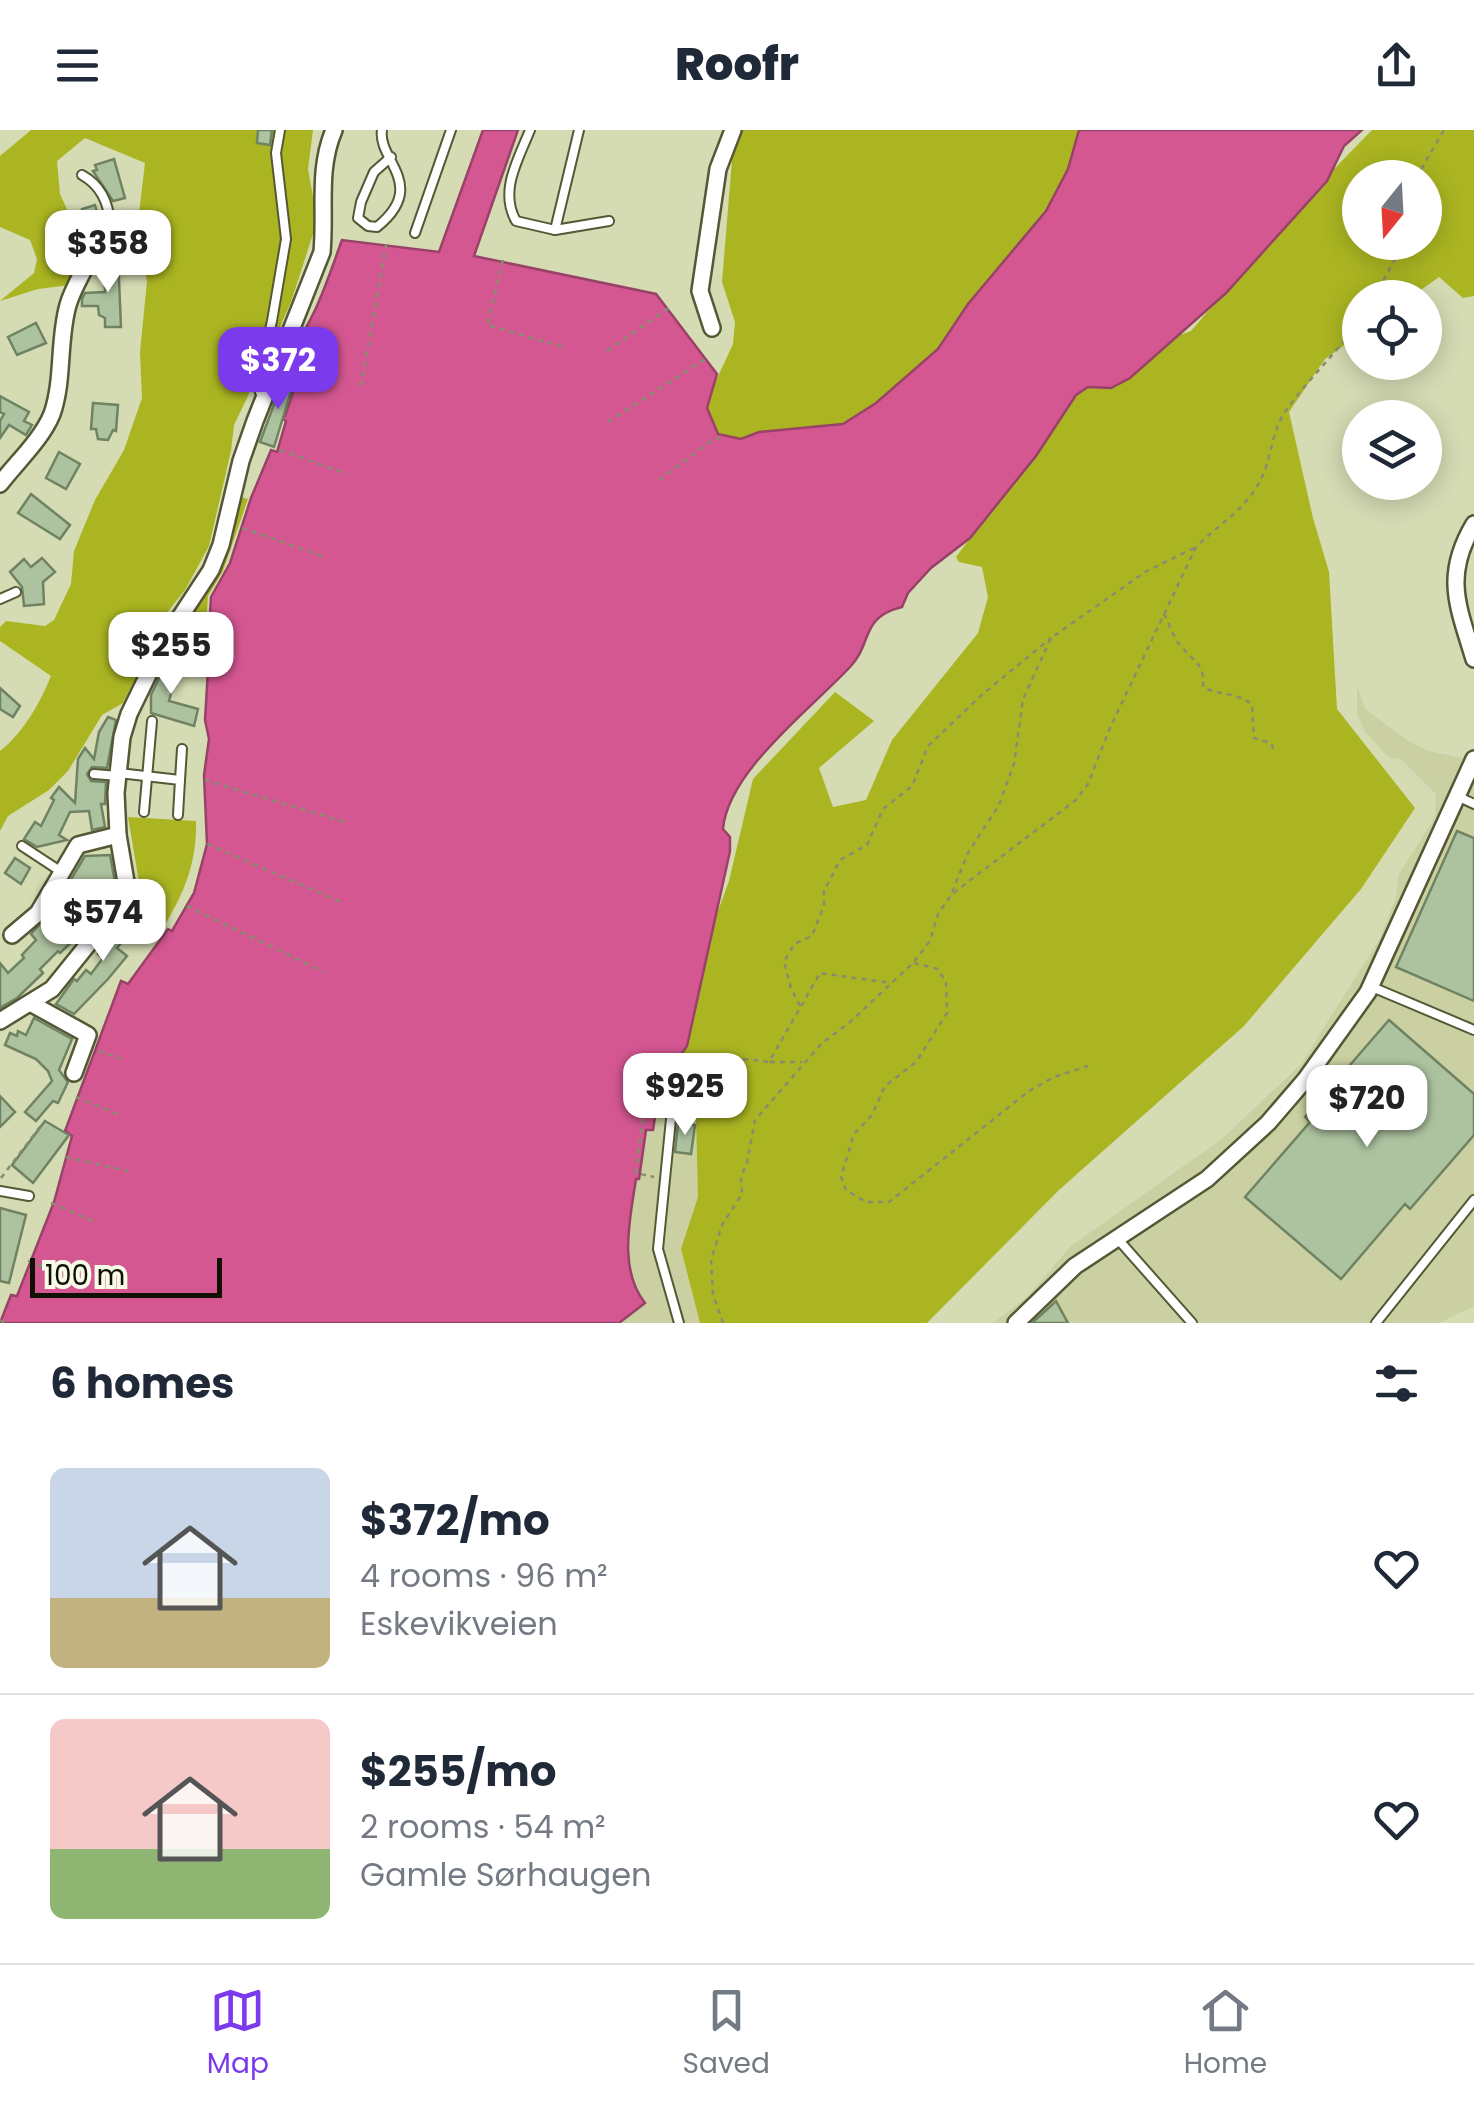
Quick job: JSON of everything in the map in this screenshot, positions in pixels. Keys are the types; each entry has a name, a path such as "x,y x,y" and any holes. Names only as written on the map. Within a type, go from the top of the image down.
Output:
{"street":[{"path":"0,1021 32,1004 70,970 123,901 126,882 116,794 122,737 165,640 210,570 221,544 241,460 322,252 322,170 334,130"},
{"path":"712,328 700,291 718,169 733,130"},
{"path":"0,484 54,409 64,321 95,240"},
{"path":"1474,524 1463,543 1453,582 1474,659"},
{"path":"1016,1323 1075,1266 1207,1179 1268,1123 1348,1024 1371,986 1466,800 1474,760"},
{"path":"12,934 38,913 78,845 118,835"},
{"path":"32,1004 88,1035 74,1073"}],"lane":[{"path":"263,399 257,385 286,239 276,153 280,130"},
{"path":"381,130 380,138 392,157 401,183 386,220 377,227 368,226 358,218 360,202 374,172 392,157"},
{"path":"415,233 450,130"},
{"path":"530,130 506,204 516,221 555,230 609,221"},
{"path":"555,230 579,130"},
{"path":"82,175 104,194 110,212 110,225 95,240"},
{"path":"0,600 16,592"},
{"path":"144,812 152,721"},
{"path":"178,815 182,749"},
{"path":"94,774 180,780"},
{"path":"22,846 63,873"},
{"path":"1371,986 1474,1030"},
{"path":"672,1109 658,1248 679,1323"},
{"path":"0,1191 29,1196"},
{"path":"1376,1323 1474,1200"},
{"path":"1116,1237 1192,1323"}],"path":[{"path":"1426,160 1444,130"},
{"path":"361,386 386,245"},
{"path":"503,260 487,325 566,348"},
{"path":"607,351 670,308"},
{"path":"952,894 1076,800 1088,784 1109,730 1196,547 1243,509 1262,478 1283,413 1342,346"},
{"path":"608,422 705,359"},
{"path":"659,480 711,441 724,436"},
{"path":"280,450 346,474"},
{"path":"240,527 326,557"},
{"path":"800,1006 784,962 794,944 812,936 824,905 824,891 840,860 867,845 883,808 912,786 928,746 1051,638 1145,572 1196,547"},
{"path":"1164,612 1179,644 1195,657 1204,675 1203,687 1220,696 1244,698 1252,705 1254,738 1270,742 1274,750"},
{"path":"723,1323 711,1283 714,1248 722,1225 742,1194 741,1176 755,1120 803,1062 893,983 930,941 938,914 952,894 968,853 1000,805 1014,764 1022,699 1051,638"},
{"path":"206,780 348,822"},
{"path":"207,844 341,902"},
{"path":"187,906 324,972"},
{"path":"913,963 938,969 946,983 947,1013 916,1062 886,1086 872,1115 854,1134 842,1177 846,1190 866,1202 888,1202 906,1191 1029,1091 1054,1077 1088,1066"},
{"path":"768,1062 820,973 893,983"},
{"path":"94,1049 122,1059"},
{"path":"672,1109 702,1070 719,1062 732,1058 803,1062"},
{"path":"650,1059 636,1173 665,1179"},
{"path":"629,1061 626,1082 648,1085"},
{"path":"76,1097 120,1114"},
{"path":"0,1191 1,1175 42,1124"},
{"path":"66,1157 128,1171"},
{"path":"51,1203 94,1221"},
{"path":"28,1262 70,1276"}],"shaded area":[{"path":"483,130 518,130 474,256 656,294 717,374 707,408 718,434 741,439 759,432 843,424 876,403 938,349 968,304 1046,211 1068,169 1079,130 1362,130 1344,146 1327,181 1226,293 1130,378 1111,388 1088,387 1076,395 1036,456 970,538 931,568 908,593 902,607 879,617 850,667 774,742 740,785 728,807 723,829 730,837 730,851 687,1046 671,1069 667,1110 656,1110 653,1130 646,1130 636,1179 629,1259 631,1275 645,1303 619,1323 0,1323 11,1295 17,1296 54,1202 72,1136 65,1131 121,981 128,984 168,929 172,931 194,893 207,844 204,775 209,739 205,720 208,670 204,669 204,662 211,597 230,563 271,450 277,452 286,421 279,417 285,416 297,380 291,375 296,349 320,300 342,240 439,252"},
{"path":"1357,685 1365,709 1410,742 1428,751 1474,760 1474,1306 1439,1323 993,1323 1027,1297 1071,1246 1222,1139 1301,1064 1379,940 1396,898 1399,874 1435,817 1436,794 1401,759 1390,758 1365,732 1357,713"},
{"path":"671,1069 685,1081 696,1118 698,1197 681,1250 700,1323 619,1323 644,1303 636,1292 627,1263 634,1191 646,1129 656,1110 667,1110"}],"green space":[{"path":"31,130 313,130 308,169 314,202 313,234 291,302 274,340 259,357 248,396 234,425 209,546 185,590 158,624 123,703 102,715 68,771 49,790 8,816 0,831 0,751 30,716 51,676 0,641 0,627 6,621 45,626 54,620 71,584 74,551 95,500 124,450 142,398 140,352 147,281 137,230 145,163 85,138 57,161 60,194 84,257 70,285 38,289 0,301 34,273 37,259 30,240 0,227 0,156"},
{"path":"742,130 1079,130 1068,169 1046,211 968,304 939,349 876,403 843,424 759,432 741,439 719,435 707,408 733,344 735,322 722,282 733,148"},
{"path":"1372,130 1474,130 1474,296 1463,298 1439,277 1342,280 1342,347 1325,359 1289,412 1329,572 1337,709 1415,808 1361,889 1244,1026 1059,1190 927,1323 700,1323 681,1249 698,1197 696,1118 685,1081 671,1069 729,881 753,779 835,692 874,721 819,768 833,807 866,800 892,740 978,633 988,597 982,567 959,562 956,557 1046,439 1057,379 1191,331 1297,207 1342,161 1342,260 1442,260 1442,160 1343,160"},
{"path":"238,496 248,499 223,571 208,596 204,658 162,656 183,620 211,585 220,566"},
{"path":"128,817 196,821 188,876 164,926 136,904 139,882"}],"building":[{"path":"258,130 272,130 270,145 257,143"},
{"path":"114,159 125,198 113,201 93,171 97,170 95,165"},
{"path":"95,205 99,219 86,223 82,209"},
{"path":"118,256 121,327 105,327 98,306 82,306 82,299 85,293 105,292 104,262 107,257"},
{"path":"36,323 46,343 17,355 8,337"},
{"path":"285,375 295,378 274,447 260,442"},
{"path":"0,396 29,412 24,421 32,425 26,435 9,425 0,438 4,414 0,412"},
{"path":"93,403 118,405 116,431 108,440 98,439 96,429 91,429"},
{"path":"59,452 80,464 66,489 46,478"},
{"path":"31,494 70,525 60,539 18,513"},
{"path":"42,558 55,572 43,582 44,604 24,606 22,587 10,572 24,559 31,567"},
{"path":"169,657 180,661 169,701 198,709 194,726 151,713 151,695"},
{"path":"0,688 20,706 13,717 0,709"},
{"path":"108,717 116,720 107,768 92,767 87,774 91,781 106,782 105,804 101,804 105,827 92,830 89,811 70,812 59,835 67,840 37,847 24,839 35,822 41,826 59,787 75,803 78,759 85,748 94,759 99,732"},
{"path":"1457,831 1474,838 1474,1001 1396,967"},
{"path":"110,855 115,882 112,896 94,919 89,914 68,929 76,938 40,969 43,973 17,998 0,1008 0,963 8,973 24,958 22,955 36,940 31,934 67,894 64,891 85,856"},
{"path":"15,858 30,868 21,884 5,873"},
{"path":"134,906 153,922 143,934 134,927 117,948 127,956 74,1014 56,1004 74,979 77,981 86,970 91,974 103,958 98,954"},
{"path":"34,1018 72,1039 59,1070 68,1082 58,1103 53,1101 36,1121 25,1112 52,1081 48,1071 36,1059 5,1045 10,1033 26,1035"},
{"path":"1389,1020 1474,1094 1474,1135 1410,1209 1405,1204 1341,1279 1245,1197 1310,1122 1305,1117 1327,1092 1322,1089 1333,1076 1337,1080"},
{"path":"0,1096 15,1112 0,1127"},
{"path":"45,1121 69,1135 33,1183 12,1165"},
{"path":"678,1123 695,1125 691,1154 675,1152"},
{"path":"0,1208 26,1215 9,1283 0,1281"},
{"path":"1056,1301 1068,1323 1032,1323 1043,1313"}]}
